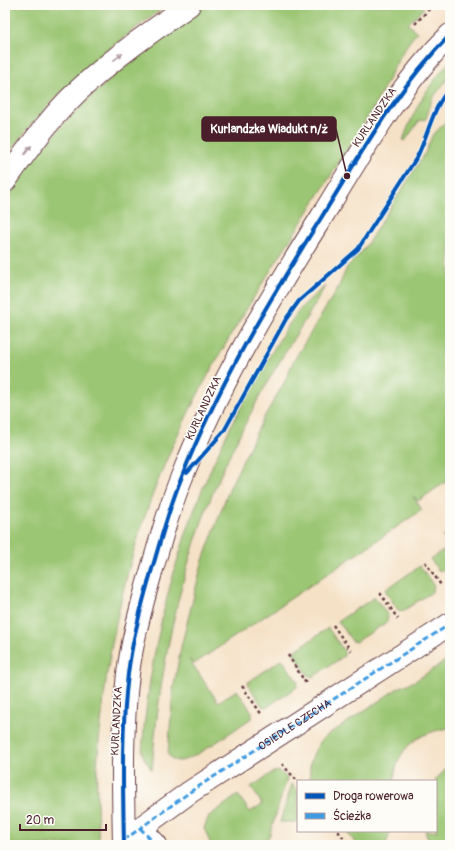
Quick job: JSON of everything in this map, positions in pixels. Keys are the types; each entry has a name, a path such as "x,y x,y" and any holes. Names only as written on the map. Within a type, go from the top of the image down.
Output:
{"street":[{"path":"5,181 59,110 89,81 143,38 189,5"},
{"name":"KURLANDZKA","path":"129,838 123,756 128,672 144,597 180,480 224,384 258,322 305,243 389,110 408,83 450,35"},
{"name":"OSIEDLE CZECHA","path":"129,838 190,792 450,624"},
{"path":"129,838 156,845"}],"path":[{"path":"415,24 433,5"},
{"path":"425,562 440,585"},
{"path":"380,593 398,619"},
{"path":"333,625 351,651"},
{"path":"288,655 310,688"},
{"path":"242,686 264,719"},
{"path":"280,762 297,781"},
{"path":"339,832 349,845"}],"green space":[{"path":"5,5 168,5 123,38 59,94 5,158"},
{"path":"207,5 421,5 424,8 408,24 417,32 404,49 375,105 248,306 212,368 179,432 164,466 128,570 112,642 106,678 97,763 99,845 5,845 5,203 24,173 69,118 121,69"},
{"path":"450,61 450,76 432,99 426,119 419,121 405,141 403,140 412,117 422,98 434,80"},
{"path":"450,116 450,479 418,501 413,496 422,510 194,664 189,659 218,702 237,690 252,712 252,718 195,755 180,761 174,760 168,754 173,690 181,647 202,563 229,489 263,419 285,381 293,362 339,286 347,267 364,249 425,153 433,134"},
{"path":"325,286 276,367 251,412 216,484 201,524 177,604 168,645 161,687 152,770 144,758 142,751 147,702 165,605 178,558 194,511 212,466 233,421 284,331 305,303"},
{"path":"450,532 450,568 445,571 438,570 430,559 449,547 443,537"},
{"path":"420,566 434,586 432,592 403,611 398,610 385,590"},
{"path":"375,597 388,616 387,622 356,642 352,641 338,621"},
{"path":"328,628 344,651 344,656 313,677 308,675 293,652"},
{"path":"450,658 450,728 428,733 411,743 404,750 399,759 394,780 311,780 310,764 322,739 398,688 415,681"},
{"path":"282,659 298,682 297,687 267,707 262,706 247,683"},
{"path":"450,764 450,845 430,845 425,832 437,832 436,780"},
{"path":"279,771 287,778 269,837 257,845 211,845 204,828 209,816 238,795 250,812 262,804 251,787 273,772"},
{"path":"292,784 297,790 297,822 280,822"},
{"path":"347,832 390,832 386,845 357,845"}],"marked path":[{"path":"124,840 190,792 450,624"},
{"path":"140,828 156,845"}],"cycle path":[{"path":"124,845 123,738 130,661 145,595 169,512 181,479 195,445 227,378 282,281 380,123 413,77 450,35"},
{"path":"187,473 224,431 286,319 299,301 358,249 417,157 435,112 450,88"}],"place":[{"name":"Kurlandzka Wiadukt n/ż","path":"347,176"}]}
